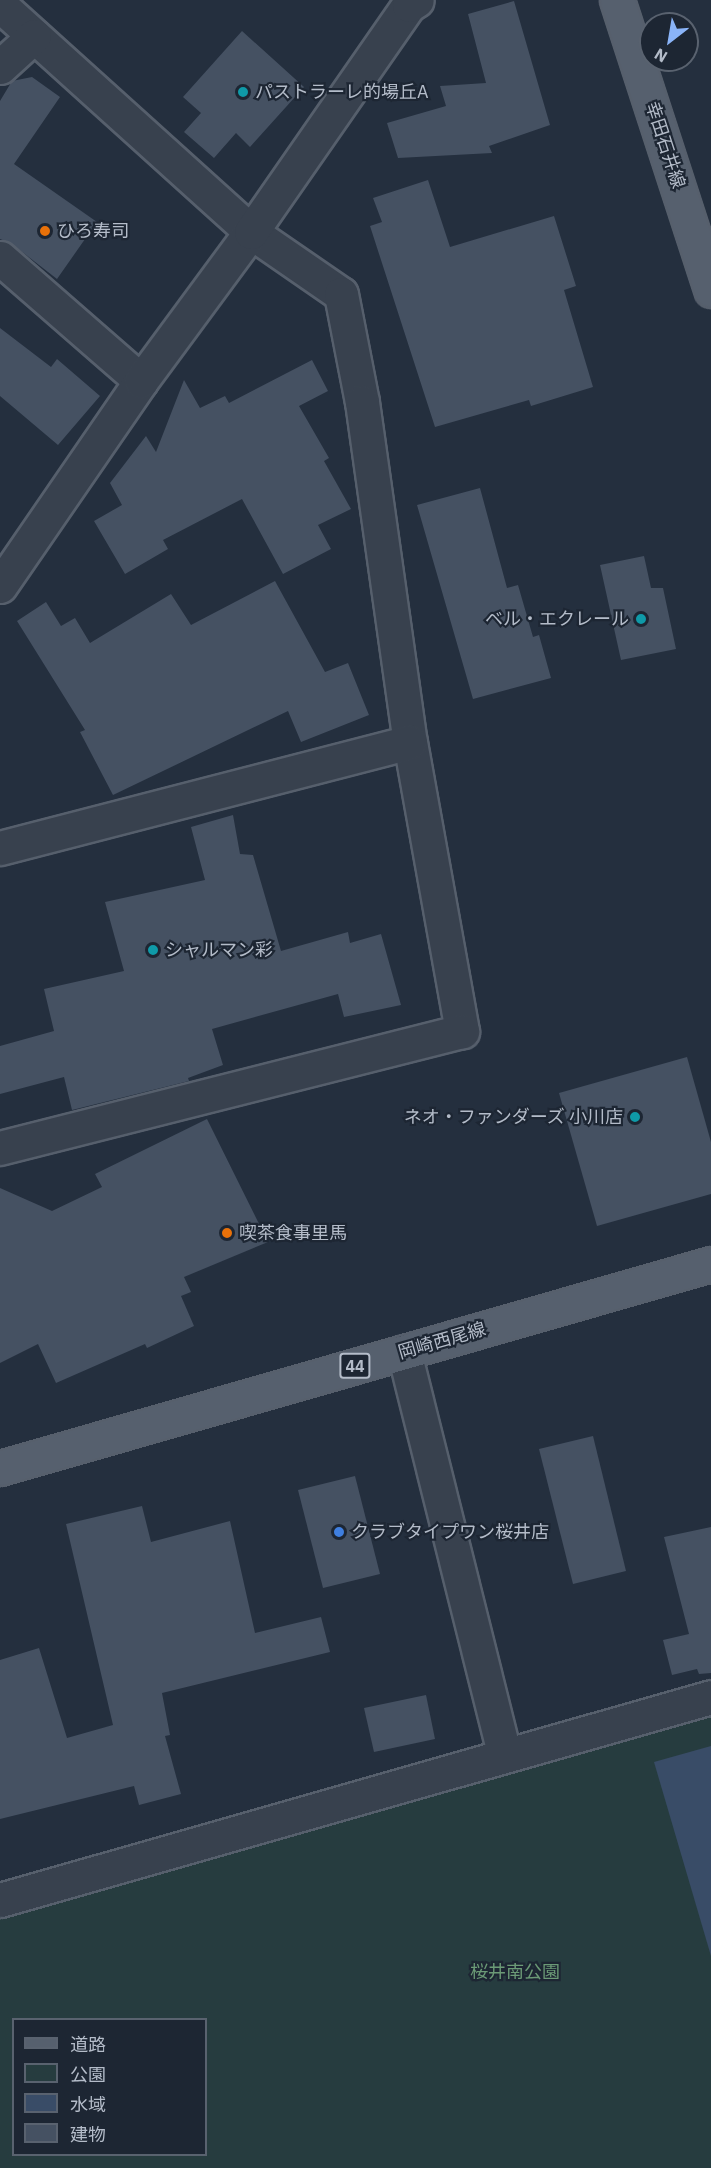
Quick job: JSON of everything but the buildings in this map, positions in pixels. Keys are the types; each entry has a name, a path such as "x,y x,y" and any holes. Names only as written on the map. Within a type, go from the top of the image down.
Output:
{"main road":[{"name":"幸田石井線","path":"617,0 704,240 711,290"},
{"name":"岡崎西尾線","path":"0,1468 711,1264"}],"street":[{"path":"0,586 141,381 251,232 410,2"},
{"path":"0,5 251,232 341,294 362,402 410,742 462,1031 0,1148"},
{"path":"0,67 34,36"},
{"path":"0,258 141,381"},
{"path":"0,848 410,742"},
{"path":"404,1352 504,1755"},
{"path":"0,1900 711,1697"}],"green space":[{"name":"桜井南公園","path":"711,1711 711,2168 0,2168 0,1916"}],"water":[{"path":"711,1746 711,1956 654,1762"}],"place":[{"name":"パストラーレ的場丘A","path":"243,92"},
{"name":"ひろ寿司","path":"45,231"},
{"name":"ベル・エクレール","path":"641,619"},
{"name":"シャルマン彩","path":"153,950"},
{"name":"ネオ・ファンダーズ 小川店","path":"635,1117"},
{"name":"喫茶食事里馬","path":"227,1233"},
{"name":"クラブタイプワン桜井店","path":"339,1532"}]}
